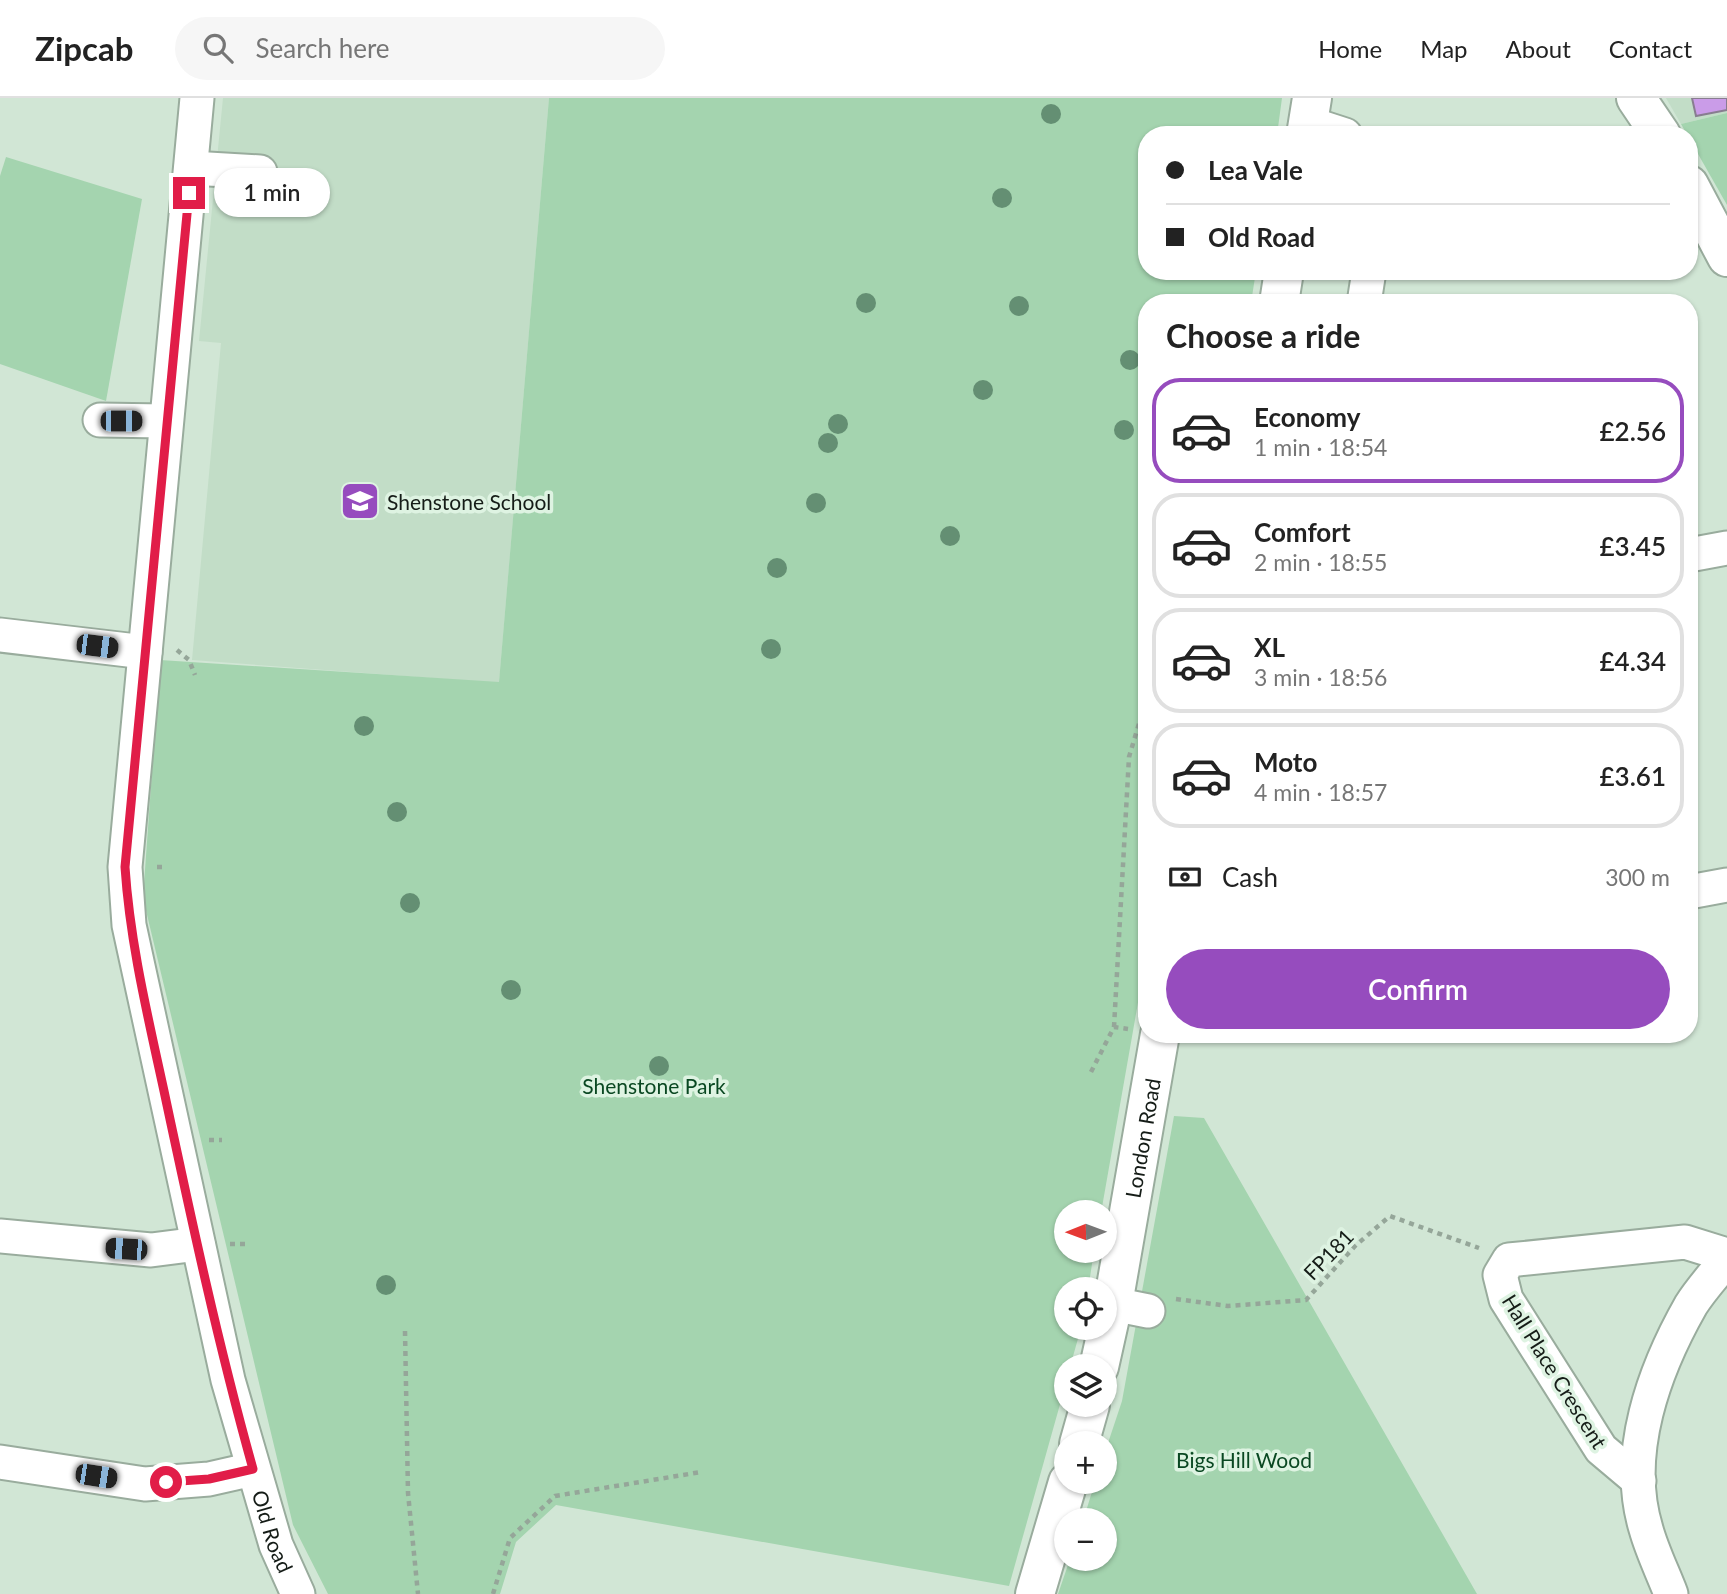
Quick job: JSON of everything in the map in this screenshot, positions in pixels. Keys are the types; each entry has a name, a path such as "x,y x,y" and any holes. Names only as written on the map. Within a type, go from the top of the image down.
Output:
{"main road":[{"path":"1636,98 1655,126"},
{"path":"1698,202 1727,257"},
{"name":"London Road","path":"1104,1354 1126,1302 1146,1043"},
{"path":"1035,1594 1064,1494"}],"street":[{"name":"Old Road","path":"197,98 125,867 129,925 228,1380 276,1545 298,1594"},
{"path":"1308,119 1324,126"},
{"path":"191,168 260,172"},
{"path":"100,420 165,421"},
{"path":"1698,553 1727,548"},
{"path":"0,635 145,652"},
{"path":"1698,890 1727,885"},
{"path":"0,1236 150,1251 198,1244"},
{"name":"Hall Place Crescent","path":"1639,1481 1601,1449 1506,1299 1500,1275 1509,1259 1685,1242 1727,1257 1692,1303 1661,1363 1644,1419 1639,1481 1645,1528 1671,1594"},
{"path":"0,1462 145,1484 209,1479 253,1469"}],"path":[{"path":"1091,1072 1114,1027 1129,757 1138,727"},
{"path":"1114,1027 1138,1031"},
{"name":"FP181","path":"1126,1302 1228,1306 1306,1300 1355,1246 1390,1216 1509,1259"},
{"path":"405,1331 408,1493 418,1594"},
{"path":"493,1594 510,1538 555,1496 701,1472"}],"shaded area":[{"name":"Shenstone School","path":"223,98 549,98 499,683 192,660 221,343 199,341"},
{"path":"1666,98 1727,98 1727,113 1681,124"}],"green space":[{"name":"Shenstone Park","path":"549,98 1282,98 1278,126 1138,126 1138,280 1255,280 1252,294 1138,294 1138,1003 1103,1200 1054,1200 1054,1264 1092,1264 1090,1277 1054,1277 1054,1340 1078,1340 1074,1354 1054,1354 1054,1417 1056,1417 1009,1586 556,1505 516,1542 500,1594 328,1594 293,1525 143,898 160,660 499,682"},
{"path":"1727,113 1727,205 1698,154 1698,126 1681,124"},
{"path":"6,157 142,199 106,401 0,364 0,176"},
{"name":"Bigs Hill Wood","path":"1174,1116 1204,1118 1477,1594 1058,1594 1066,1571 1117,1571 1117,1508 1087,1508 1091,1494 1117,1494 1117,1431 1112,1431 1122,1401"}],"building":[{"path":"1692,98 1727,98 1727,110 1696,116"}],"place":[{"name":"Shenstone School","path":"360,501"}],"route":[{"path":"166,1482 209,1479 253,1469 228,1380 175,1142 129,925 125,867 165,421 189,193"}]}
